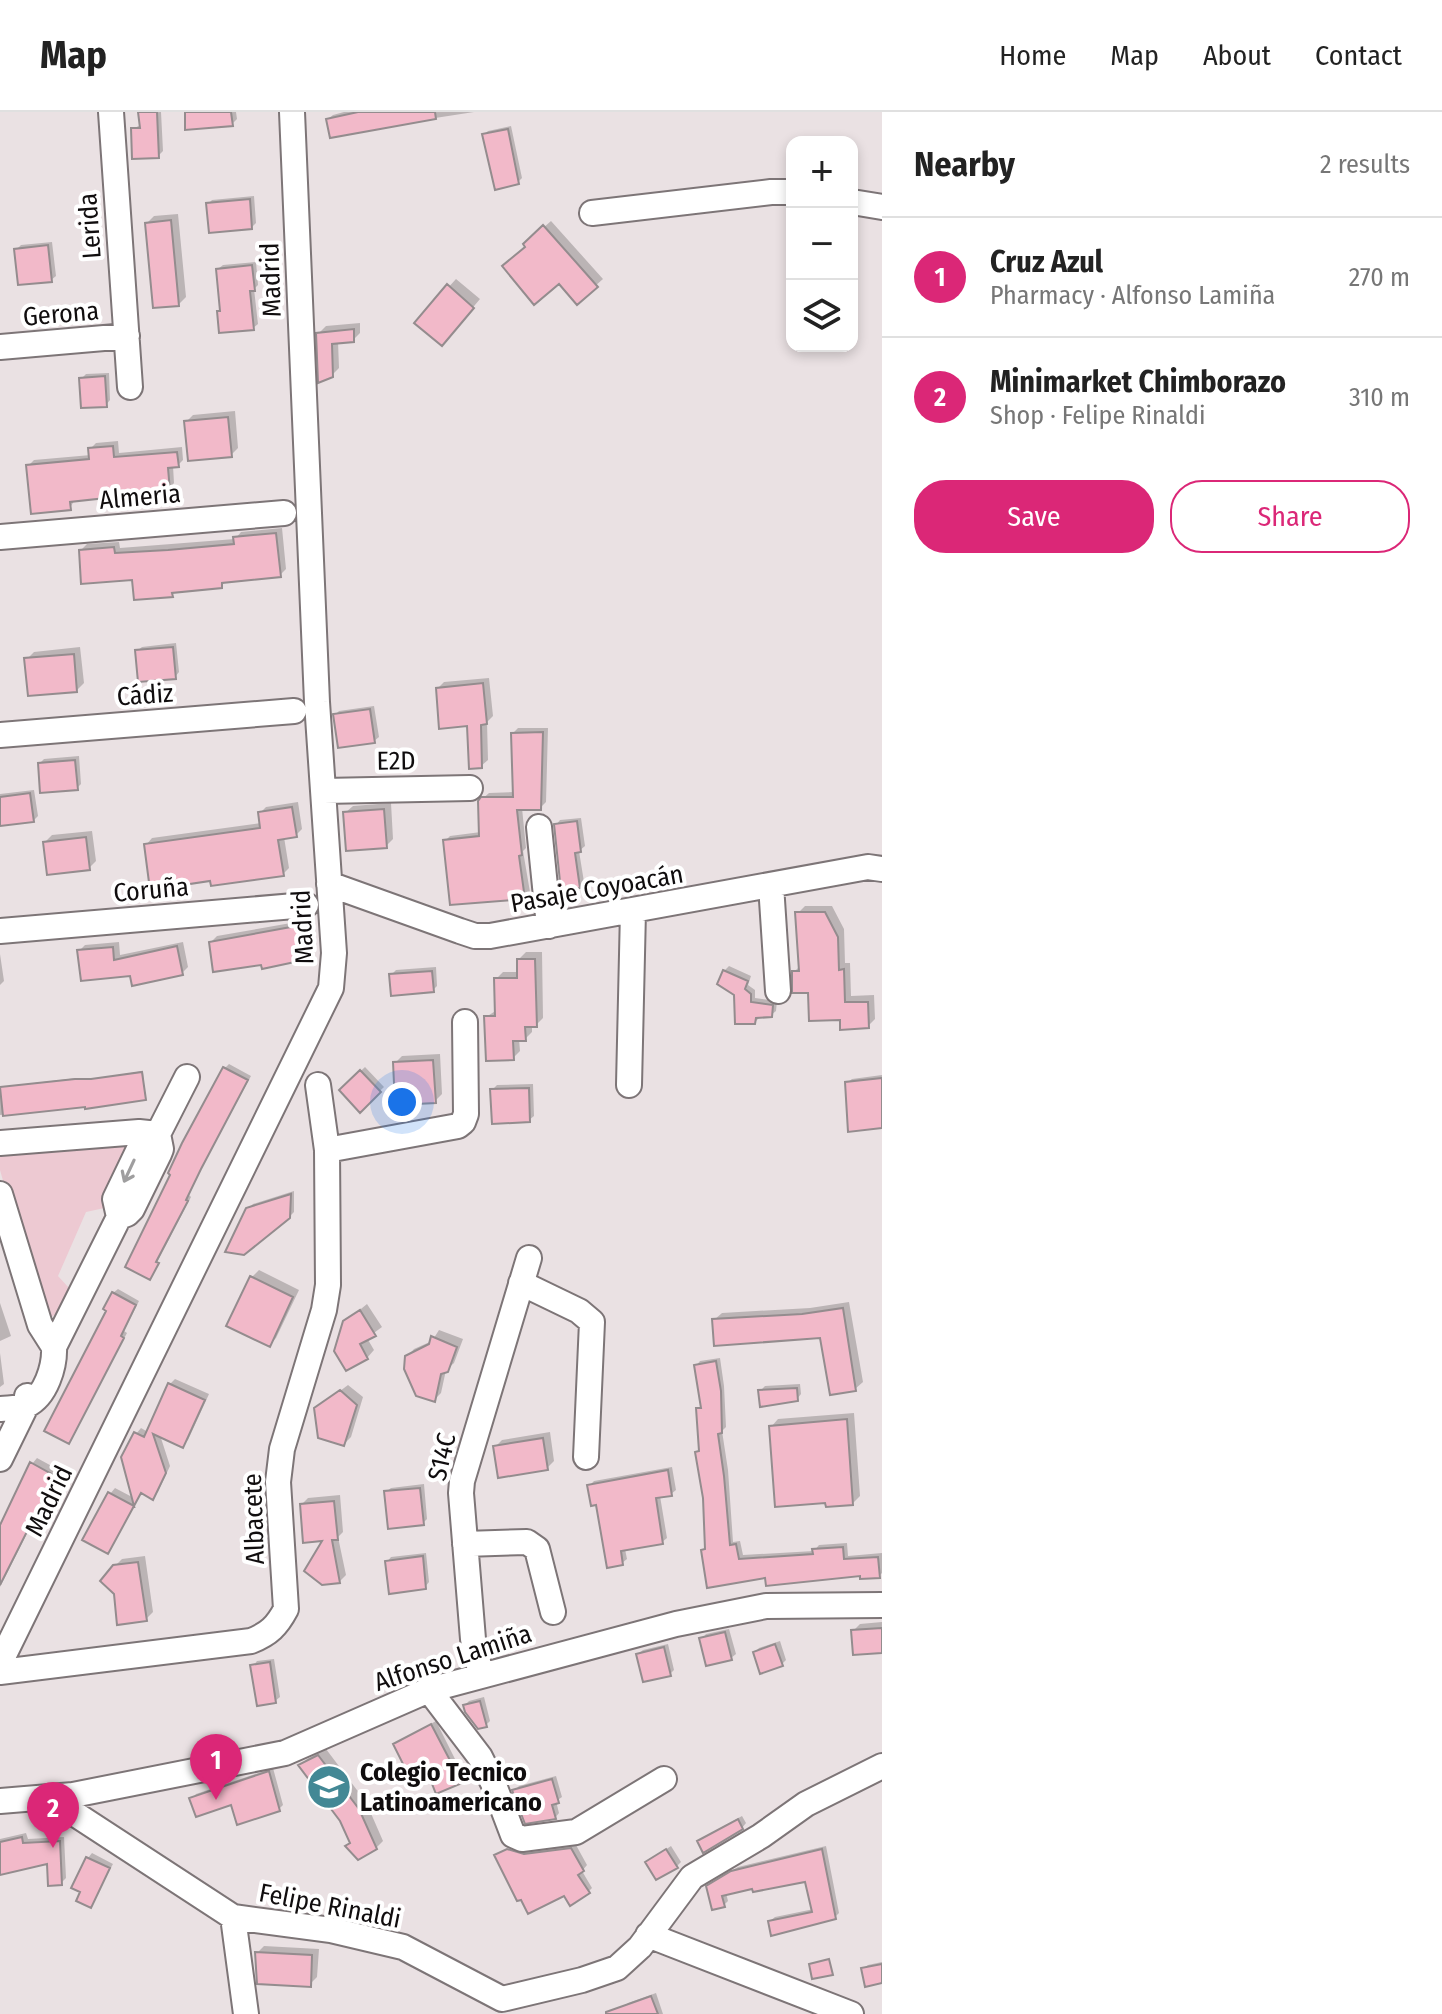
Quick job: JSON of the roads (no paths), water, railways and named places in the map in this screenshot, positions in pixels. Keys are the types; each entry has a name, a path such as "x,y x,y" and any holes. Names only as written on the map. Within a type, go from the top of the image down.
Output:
{"street":[{"name":"Lerida","path":"111,112 130,387"},
{"name":"Madrid","path":"0,1663 324,1007 334,973 316,672 292,112"},
{"path":"592,213 786,192"},
{"path":"858,203 882,207"},
{"name":"Gerona","path":"0,347 127,336"},
{"name":"Almeria","path":"0,537 284,513"},
{"name":"Cádiz","path":"0,735 294,711"},
{"name":"E2D","path":"324,791 470,788"},
{"path":"539,827 549,926"},
{"name":"Pasaje Coyoacán","path":"329,884 475,936 549,926 868,867 882,869"},
{"path":"771,885 778,991"},
{"name":"Coruña","path":"0,931 306,905"},
{"path":"629,1085 633,911"},
{"path":"327,1150 458,1126 463,1122 466,1114 465,1022"},
{"path":"0,1459 26,1406 29,1386 41,1354 54,1347 119,1217 115,1199 141,1145 158,1134 187,1077"},
{"name":"Albacete","path":"0,1672 251,1641 277,1625 286,1609 278,1482 282,1449 324,1310 328,1285 327,1150 318,1085"},
{"path":"0,1143 139,1132 158,1134"},
{"path":"0,1194 40,1325 54,1347"},
{"name":"S14C","path":"481,1675 473,1639 462,1481 529,1258"},
{"path":"521,1283 579,1311 592,1322 586,1457"},
{"path":"0,1409 26,1406"},
{"path":"465,1544 533,1544 537,1549 553,1612"},
{"name":"Alfonso Lamiña","path":"0,1801 117,1787 285,1753 429,1690 676,1624 766,1606 882,1605"},
{"path":"429,1690 480,1757 513,1835 522,1839 576,1832 664,1779"},
{"name":"Felipe Rinaldi","path":"49,1797 233,1917 331,1930 403,1947 506,2007 617,1968 640,1947 692,1877 761,1836 806,1804 882,1766"},
{"path":"233,1917 246,2014"},
{"path":"648,1935 851,2014"}],"place":[{"name":"Colegio Tecnico Latinoamericano","path":"329,1787"},
{"name":"Cruz Azul","path":"216,1800"},
{"name":"Minimarket Chimborazo","path":"53,1848"}]}
